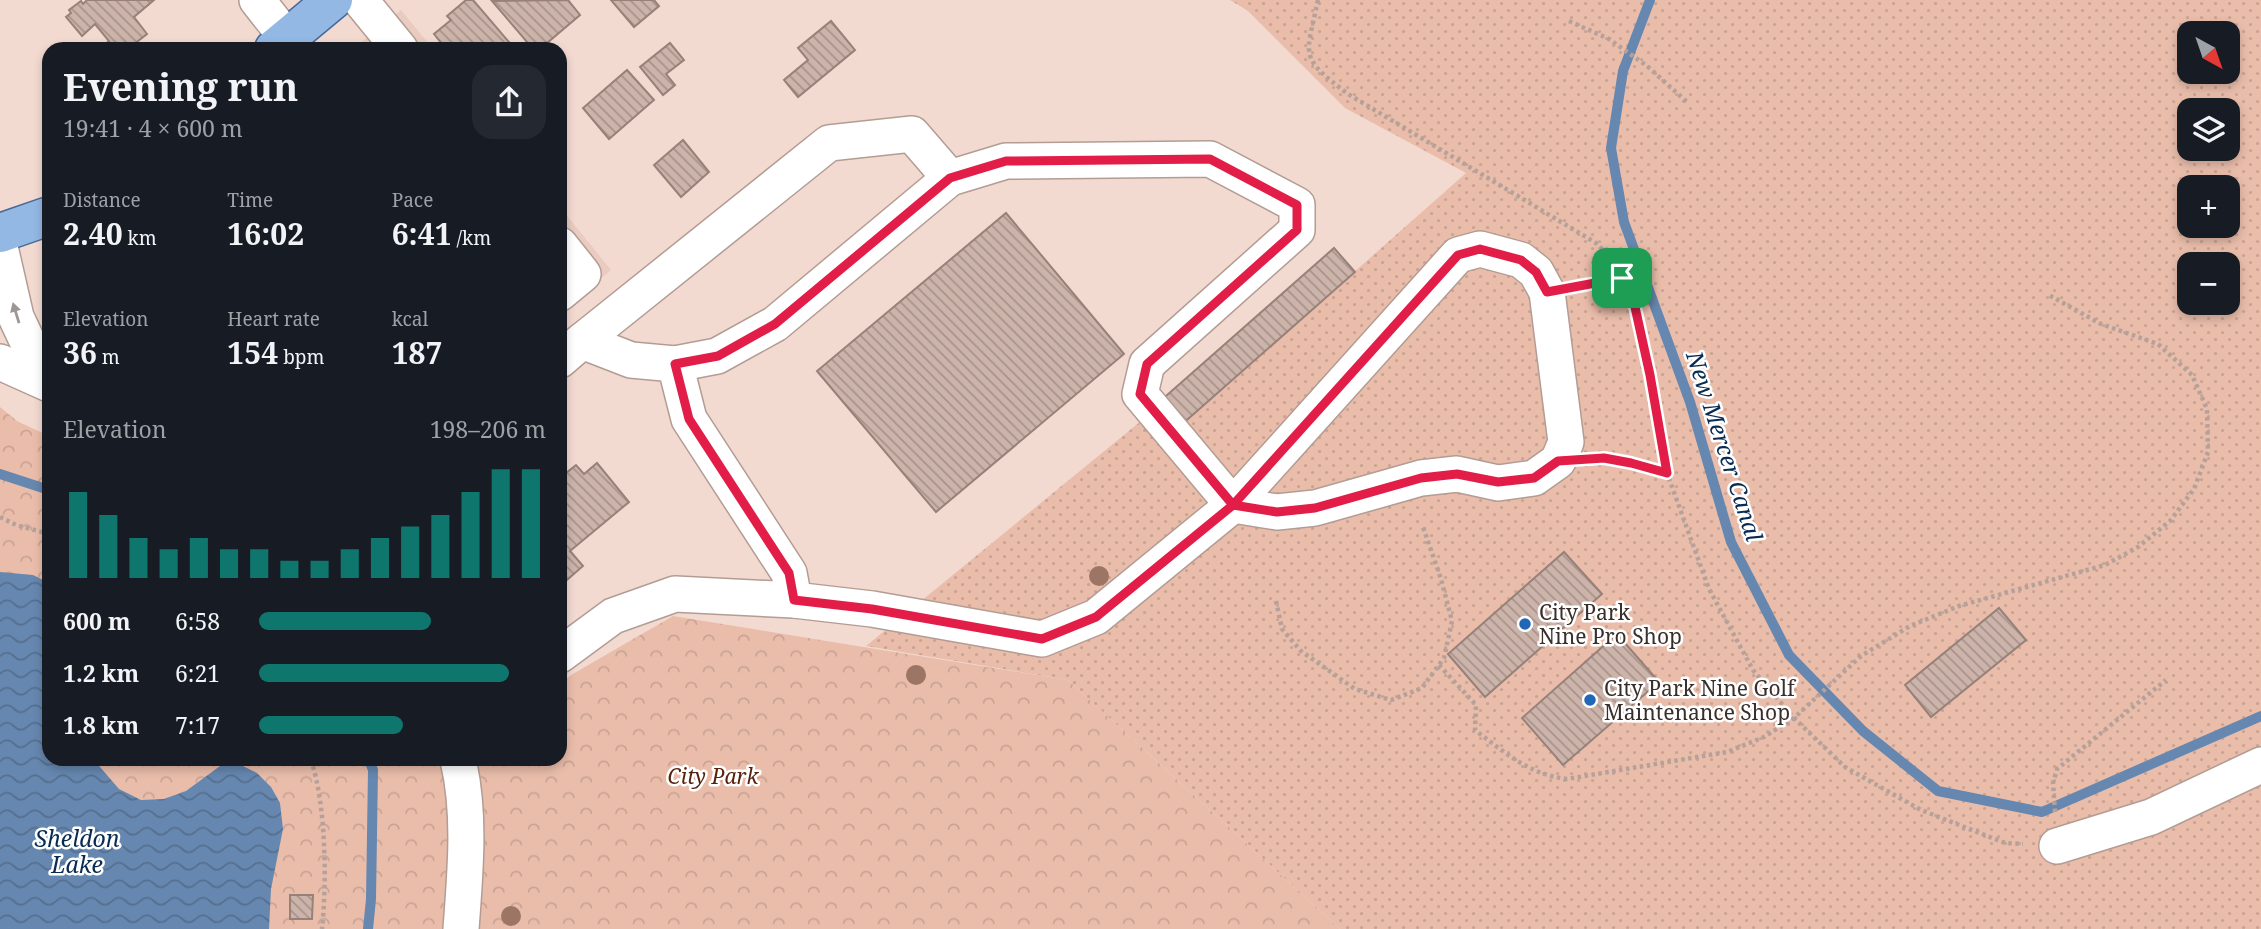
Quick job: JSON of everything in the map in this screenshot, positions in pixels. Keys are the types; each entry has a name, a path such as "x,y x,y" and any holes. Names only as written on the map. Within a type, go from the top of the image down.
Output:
{"main road":[{"path":"281,42 333,0"},
{"path":"0,233 42,218"}],"street":[{"path":"257,0 279,42"},
{"path":"360,0 394,42"},
{"path":"571,351 829,143 912,134 950,178"},
{"path":"567,650 613,616 675,594 794,600 872,609 1042,639 1096,617 1233,505 1458,255 1480,249 1521,260 1536,272 1547,292 1566,442 1558,461 1534,478 1498,482 1457,474 1421,478 1315,508 1277,512 1233,505 1140,394 1147,364 1297,230 1297,205 1210,159 1006,161 950,178 775,324 718,356 675,364 571,351"},
{"path":"0,247 16,317 31,349 42,363"},
{"path":"567,254 583,274 567,287"},
{"path":"0,362 42,381"},
{"path":"675,364 689,419 789,573 794,600"},
{"path":"2057,846 2151,817 2261,765"},
{"path":"460,766 466,835 461,929"}],"path":[{"path":"1318,0 1307,51 1312,63 1323,74 1348,94 1596,243 1608,256 1633,298 1667,473 1709,589 1753,670 1794,718 1845,767 1921,810 2005,843 2057,846"},
{"path":"1569,21 1609,39 1647,66 1687,102"},
{"path":"1547,292 1622,278"},
{"path":"1439,665 1476,705 1475,730 1523,766 1548,777 1567,779 1727,752 1765,737 1794,718 1861,656 1910,626 1959,606 2105,565 2138,547 2170,521 2194,489 2208,452 2207,409 2192,375 2158,344 2101,324 2047,294"},
{"path":"1558,461 1604,458 1667,473"},
{"path":"0,517 16,525 42,532"},
{"path":"1276,601 1282,629 1301,651 1355,689 1391,700 1422,688 1444,659 1452,621 1423,527"},
{"path":"2053,783 2057,769 2166,680"},
{"path":"313,766 323,830 325,905 322,929"}],"shaded area":[{"path":"401,10 427,42 362,42"},
{"path":"567,216 611,270 567,306"}],"green space":[{"path":"1230,0 2261,0 2261,929 1340,929 1068,680 866,646 1141,421 1180,426 1466,173 1345,108 1248,11"},
{"name":"City Park","path":"0,407 17,421 42,433 42,766 567,766 567,678 673,616 1068,680 1340,929 0,929"}],"water":[{"name":"Sheldon Lake","path":"0,572 33,575 42,580 42,766 99,766 119,789 141,800 164,799 186,791 220,766 243,766 257,773 271,787 280,803 283,829 271,889 269,929 0,929"}],"building":[{"path":"87,0 154,0 134,17 147,34 137,42 108,42 95,24 82,36 66,17 71,13 69,10 81,1 83,4"},
{"path":"466,0 473,0 509,42 440,42 434,34 451,20 447,16"},
{"path":"568,0 580,15 548,42 527,42 492,1"},
{"path":"611,0 654,0 659,6 634,27"},
{"path":"831,21 855,50 798,97 784,80 808,60 798,48"},
{"path":"670,43 684,60 666,74 675,85 663,95 640,67"},
{"path":"627,70 654,100 609,139 583,108"},
{"path":"683,140 709,172 681,197 654,165"},
{"path":"1006,213 1124,354 936,512 817,371"},
{"path":"1334,248 1355,272 1180,426 1158,403"},
{"path":"597,463 629,502 570,551 583,566 567,580 567,472 576,465 584,474"},
{"name":"City Park Nine Pro Shop","path":"1564,552 1602,594 1485,697 1448,654"},
{"path":"1999,608 2026,640 1931,717 1905,685"},
{"name":"City Park Nine Golf Maintenance Shop","path":"1617,634 1659,682 1563,765 1522,718"},
{"path":"290,895 313,895 312,919 290,919"}],"waterway":[{"name":"New Mercer Canal","path":"1650,0 1623,71 1611,148 1624,222 1690,402 1731,542 1789,655 1863,731 1938,791 2042,812 2261,716"},
{"path":"0,474 42,488"},
{"path":"368,929 371,899 371,766"}],"place":[{"name":"City Park Nine Pro Shop","path":"1525,624"},
{"name":"City Park Nine Golf Maintenance Shop","path":"1590,700"}],"route":[{"path":"1622,278 1547,292 1536,272 1521,260 1480,249 1458,255 1233,505 1096,617 1042,639 872,609 794,600 789,573 689,419 675,364 718,356 775,324 950,178 1006,161 1210,159 1297,205 1297,230 1147,364 1140,394 1233,505 1277,512 1315,508 1421,478 1457,474 1498,482 1534,478 1558,461 1604,458 1667,473 1633,298 1622,278"}]}
